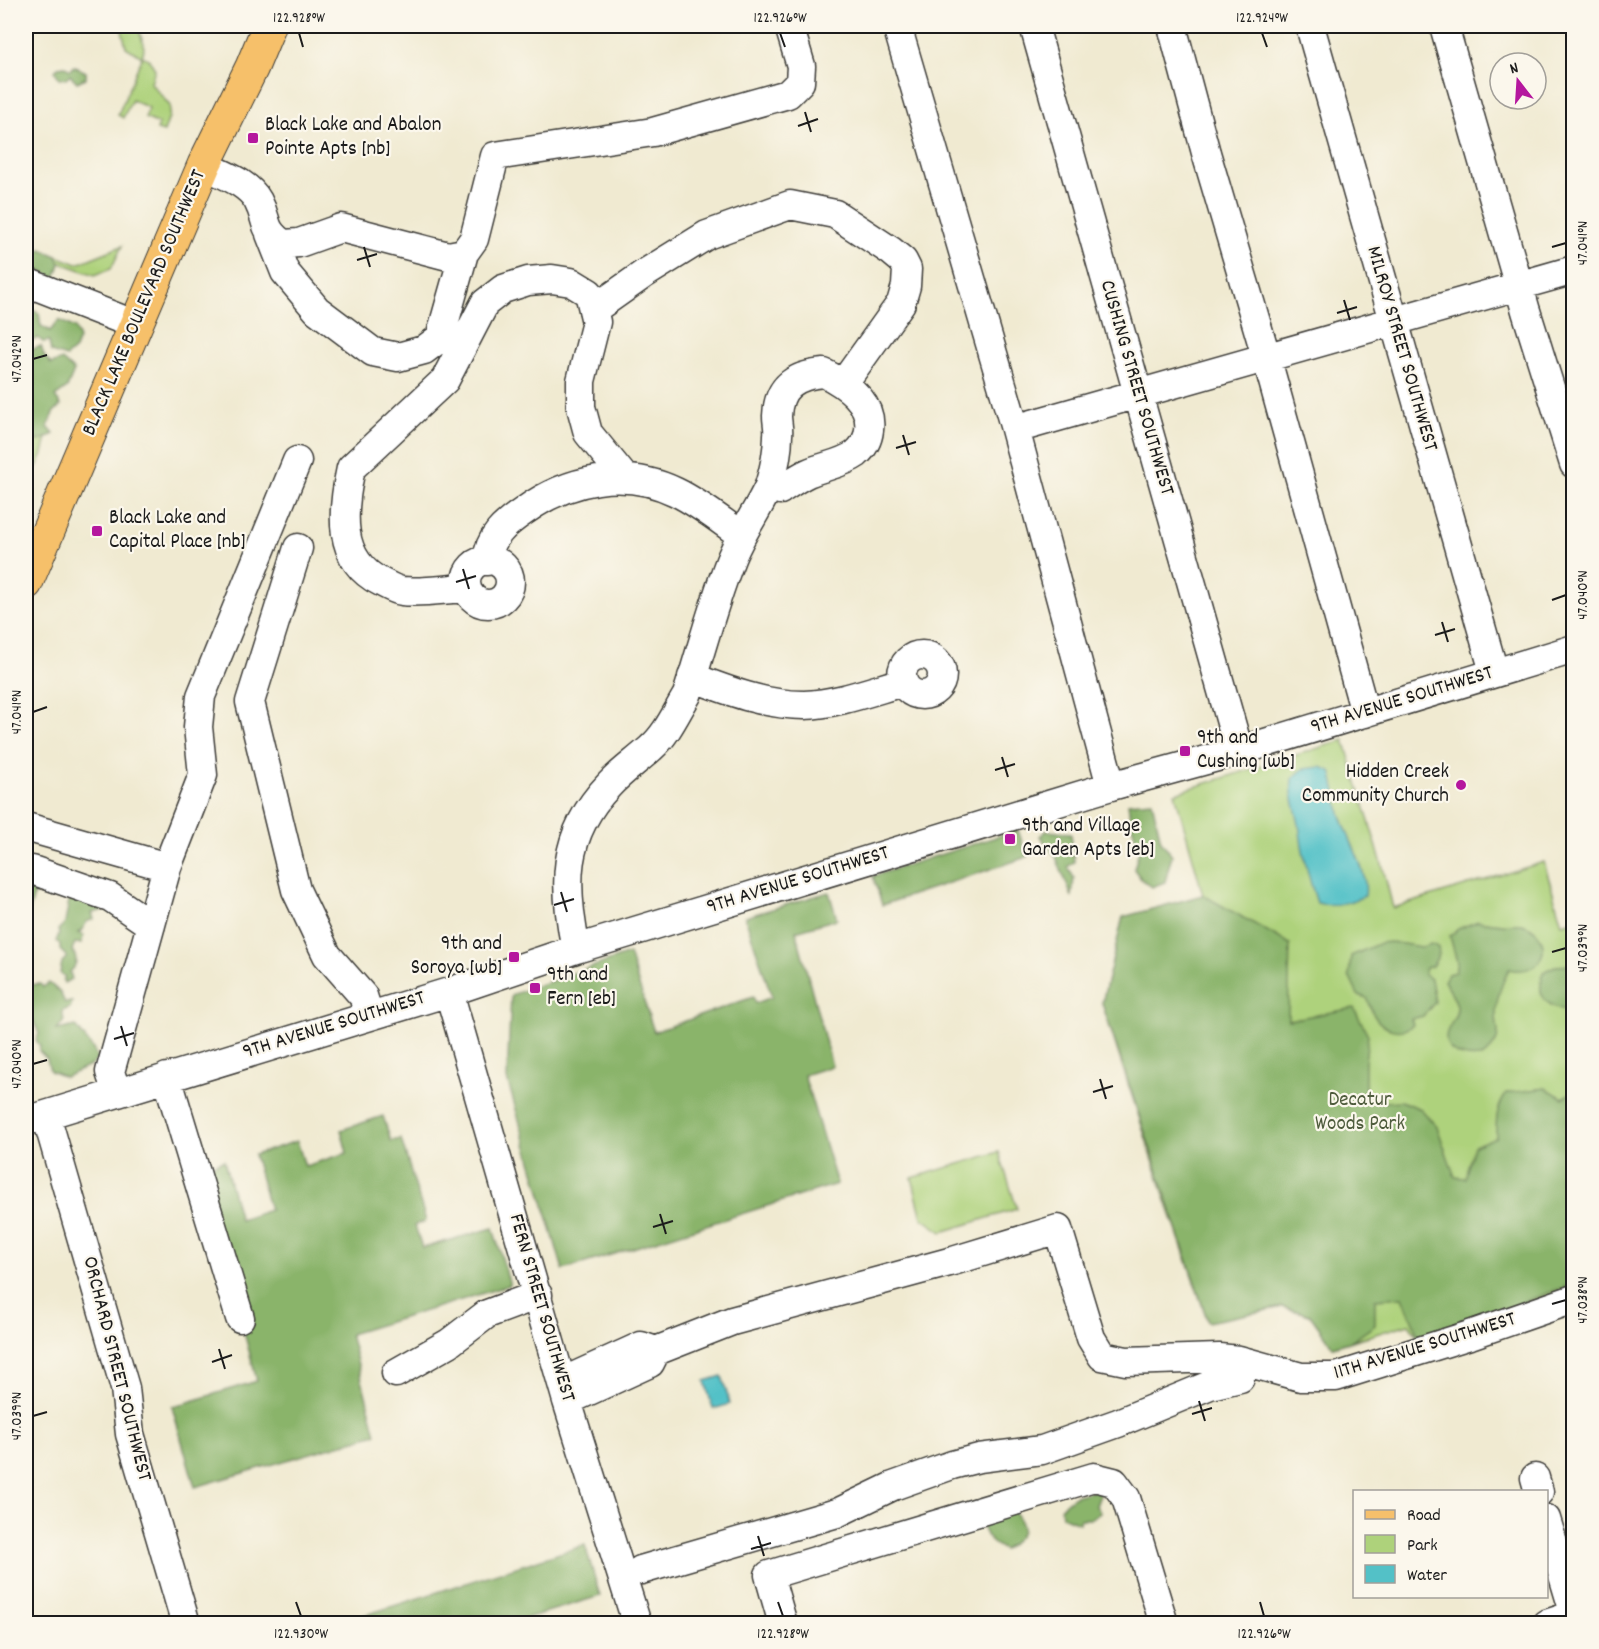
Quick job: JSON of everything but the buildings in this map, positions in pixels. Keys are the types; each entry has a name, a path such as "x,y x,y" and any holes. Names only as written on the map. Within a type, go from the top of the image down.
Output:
{"main road":[{"name":"BLACK LAKE BOULEVARD SOUTHWEST","path":"26,583 204,165 252,67 269,26"}],"street":[{"path":"204,165 247,187 258,200 285,272 317,310 373,352 398,357 424,350 440,338 464,253 474,239 495,156 653,132 788,94 800,82 801,66 789,26"},
{"path":"897,26 1015,429 1112,786"},
{"name":"CUSHING STREET SOUTHWEST","path":"1034,26 1239,751"},
{"path":"1172,26 1365,712"},
{"name":"MILROY STREET SOUTHWEST","path":"1310,26 1494,672"},
{"path":"1444,26 1518,285 1574,464"},
{"path":"593,310 706,235 790,205 835,214 891,251 903,261 907,269 906,286 901,303 843,384"},
{"path":"270,234 283,244 299,243 341,228 448,256 464,253"},
{"path":"1015,429 1574,270"},
{"path":"467,588 400,591 367,575 351,554 344,529 347,487 351,468 445,380 485,303 503,289 528,281 552,279 571,282 589,293 596,322 581,381 580,407 588,433 625,478"},
{"path":"26,282 136,325"},
{"path":"576,949 567,899 568,867 582,823 594,803 609,785 652,748 664,734 687,695 729,562 741,535 769,486 775,466 780,396 791,382 806,374 824,374 843,384 866,405 871,421 868,438 858,452 842,461 807,473 780,490 769,486"},
{"path":"117,1093 110,1072 167,867 203,775 198,727 201,696 297,461"},
{"path":"487,561 488,548 492,540 509,521 556,491 595,480 625,478 645,481 673,490 741,535"},
{"path":"298,549 250,702 296,890 327,955 363,996 369,1015"},
{"path":"497,562 507,571 510,585 508,592 497,603 482,604 470,595 467,588 466,581 477,563 497,562"},
{"name":"9TH AVENUE SOUTHWEST","path":"36,1118 449,992 576,949 1574,649"},
{"path":"692,677 728,691 761,700 804,705 832,701 903,682"},
{"path":"26,827 167,867"},
{"path":"26,870 32,870 110,897 151,925"},
{"name":"FERN STREET SOUTHWEST","path":"449,992 565,1392 637,1623"},
{"path":"166,1077 240,1318"},
{"name":"ORCHARD STREET SOUTHWEST","path":"36,1118 125,1388 130,1434 186,1623"},
{"name":"11TH AVENUE SOUTHWEST","path":"565,1392 611,1371 650,1363 656,1351 732,1321 953,1262 1058,1229 1090,1338 1102,1356 1126,1361 1219,1358 1240,1369 1300,1377 1336,1377 1470,1335 1574,1299"},
{"path":"396,1373 449,1343 487,1314 538,1295"},
{"path":"641,1570 837,1513 893,1486 952,1466 979,1458 1042,1450 1118,1423 1210,1385 1240,1369"},
{"path":"783,1623 769,1575 1094,1477 1114,1482 1126,1498 1164,1623"},
{"path":"1546,1623 1574,1614 1548,1526"}],"green space":[{"path":"121,26 137,26 143,45 142,56 149,59 155,69 151,83 170,106 164,132 157,130 159,124 145,118 149,108 132,100 123,118 118,115 142,57 126,47"},
{"path":"65,66 70,70 74,66 86,72 86,78 77,82 70,75 66,79 59,78 55,71 58,67"},
{"path":"122,246 111,269 95,275 58,262 57,256 77,264"},
{"path":"41,249 57,256 60,264 55,278 43,272 36,272 33,265 36,254"},
{"path":"29,309 39,313 41,326 50,331 59,320 75,328 79,339 75,349 66,357 51,352 49,341 43,342 38,338 26,343 26,311"},
{"path":"41,346 44,356 51,364 62,360 74,371 67,388 55,397 61,405 53,413 48,427 54,434 39,441 26,438 26,349 31,350"},
{"path":"47,437 43,454 26,488 26,438 39,441"},
{"name":"Decatur Woods Park","path":"1344,740 1393,908 1544,862 1562,924 1573,921 1573,1288 1420,1340 1409,1324 1333,1347 1310,1315 1282,1307 1208,1322 1102,1003 1123,917 1203,895 1175,793"},
{"path":"1152,801 1161,841 1172,855 1165,882 1152,887 1141,879 1134,869 1139,850 1128,803"},
{"path":"1018,830 1027,857 882,905 873,876"},
{"path":"1046,831 1071,833 1074,862 1068,867 1074,878 1072,897 1056,857 1040,836"},
{"path":"30,882 36,888 26,923 26,883"},
{"path":"829,892 837,919 796,931 832,1066 804,1075 837,1184 563,1270 507,1079 511,995 629,954 654,1032 753,997 756,1003 772,997 745,917"},
{"path":"70,895 109,909 92,913 94,919 86,922 83,930 78,933 84,935 81,944 75,943 72,950 76,962 70,972 72,979 64,983 65,977 60,973 62,962 67,957 60,950 60,944 56,941 58,930 65,923"},
{"path":"1203,895 1290,944 1288,1020 1354,1008 1368,1035 1365,1100 1401,1101 1421,1109 1437,1127 1455,1177 1465,1178 1474,1146 1496,1137 1497,1114 1507,1093 1546,1088 1563,1098 1573,1092 1573,1284 1420,1340 1403,1297 1375,1299 1375,1325 1352,1341 1333,1347 1310,1315 1282,1307 1208,1322 1102,1003 1123,917"},
{"path":"1478,921 1525,925 1541,938 1543,947 1538,962 1531,968 1509,969 1497,1002 1497,1040 1485,1055 1468,1057 1451,1050 1446,1039 1457,1006 1444,981 1448,974 1455,972 1457,962 1450,936 1458,929"},
{"path":"1390,942 1422,947 1431,944 1438,947 1439,955 1432,966 1426,968 1424,975 1431,979 1435,1002 1423,1016 1411,1019 1413,1025 1403,1030 1392,1030 1378,1021 1367,998 1358,995 1349,976 1351,956 1380,943"},
{"path":"1573,965 1573,1011 1550,1004 1543,997 1541,988 1543,972 1555,966"},
{"path":"49,983 60,992 65,1003 72,1002 70,1008 62,1011 64,1021 57,1030 76,1026 98,1059 90,1066 65,1077 50,1071 47,1059 39,1051 40,1046 36,1040 39,1034 36,1025 31,1018 26,1016 26,985 40,984 43,987"},
{"path":"383,1116 391,1141 401,1139 426,1221 415,1225 422,1248 493,1228 510,1285 350,1334 376,1434 195,1487 172,1407 257,1381 201,1170 224,1160 240,1220 270,1210 254,1155 297,1141 305,1166 347,1153 341,1130"},
{"path":"999,1152 1017,1209 942,1232 922,1218 912,1178"},
{"path":"1099,1490 1100,1495 1096,1506 1100,1512 1090,1519 1081,1519 1079,1523 1062,1516 1061,1508 1069,1500 1078,1495"},
{"path":"1011,1509 1020,1521 1022,1531 1016,1540 1004,1550 988,1538 980,1520"},
{"path":"585,1545 600,1596 510,1623 340,1623"}],"water":[{"path":"1321,767 1331,771 1343,822 1364,876 1365,896 1336,904 1317,903 1306,864 1292,792 1292,779 1303,769"},
{"path":"722,1376 730,1404 713,1409 705,1381"}],"place":[{"name":"Black Lake and Abalon Pointe Apts [nb]","path":"253,138"},
{"name":"Black Lake and Capital Place [nb]","path":"97,531"},
{"name":"9th and Cushing [wb]","path":"1185,751"},
{"name":"Hidden Creek Community Church","path":"1461,785"},
{"name":"9th and Village Garden Apts [eb]","path":"1010,839"},
{"name":"9th and Soroya [wb]","path":"514,957"},
{"name":"9th and Fern [eb]","path":"535,988"}]}
